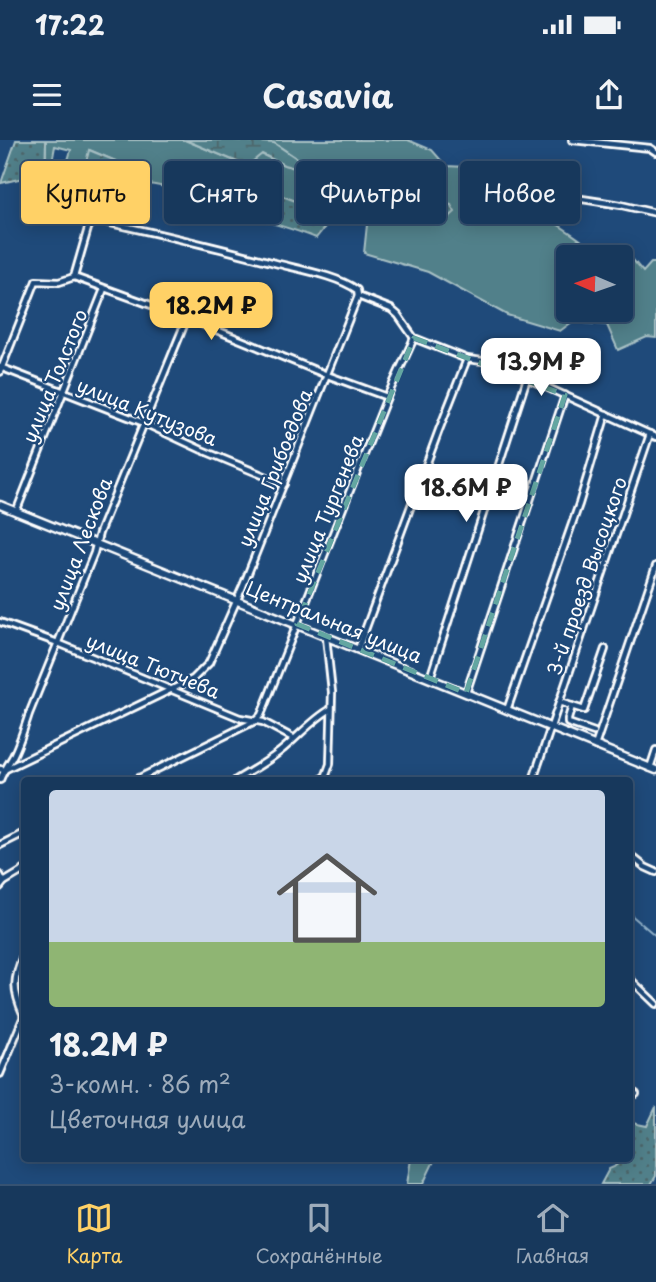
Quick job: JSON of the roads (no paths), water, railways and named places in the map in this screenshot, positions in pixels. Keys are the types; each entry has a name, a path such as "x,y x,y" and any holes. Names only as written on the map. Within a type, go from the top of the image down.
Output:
{"street":[{"path":"572,140 650,148 656,152"},
{"path":"580,199 656,213"},
{"path":"74,277 89,224"},
{"path":"118,224 351,285 357,290 358,296 398,314 414,338 467,359 491,362 656,436"},
{"path":"1,369 36,281 60,282 74,277 187,318 387,397"},
{"name":"улица Толстого","path":"16,512 104,289"},
{"name":"улица Грибоедова","path":"2,769 171,690 205,670 243,586 358,296"},
{"name":"улица Лескова","path":"0,779 2,769 17,747 99,533 187,318"},
{"name":"улица Тургенева","path":"255,722 261,715 387,397 414,338"},
{"path":"358,649 467,359"},
{"name":"улица Кутузова","path":"1,369 144,423 284,484"},
{"path":"430,678 527,378"},
{"path":"466,693 565,395"},
{"path":"507,710 579,504 606,414"},
{"name":"3-й проезд Высоцкого","path":"534,777 650,434"},
{"name":"Центральная улица","path":"0,505 653,769"},
{"path":"595,746 656,566"},
{"name":"улица Тютчева","path":"0,622 240,718 263,722 293,738"},
{"path":"324,777 330,764 332,692 326,637"},
{"path":"559,702 584,710 605,649"},
{"path":"572,706 568,723 594,732"},
{"path":"240,777 284,748 331,708"},
{"path":"141,777 255,722"},
{"path":"653,769 656,750"},
{"path":"0,845 21,834"},
{"path":"633,857 656,872"},
{"path":"0,875 2,885 21,872"},
{"path":"21,961 15,985 21,1008"},
{"path":"633,982 656,1004"},
{"path":"1,1071 21,1023"}],"waterway":[{"path":"633,917 656,936"}]}
